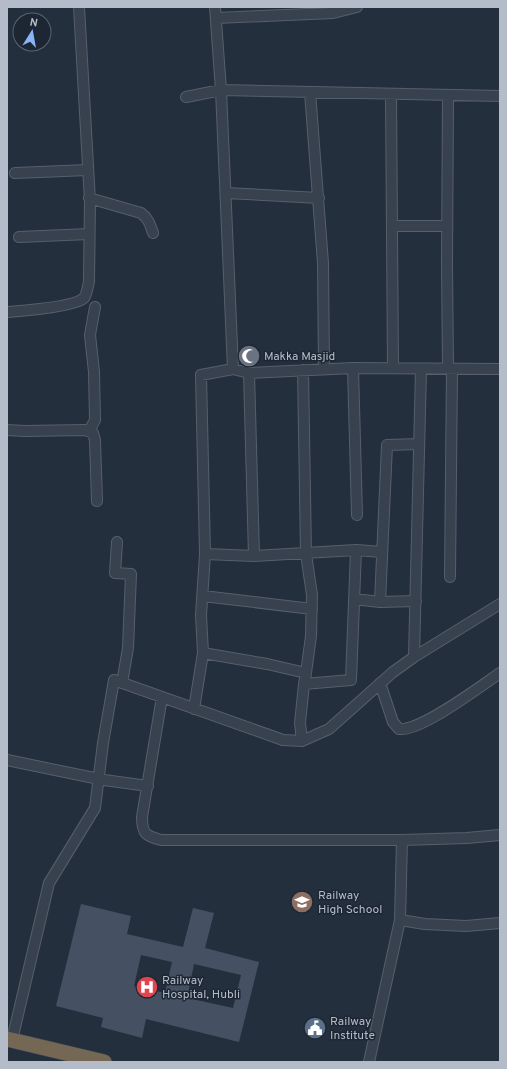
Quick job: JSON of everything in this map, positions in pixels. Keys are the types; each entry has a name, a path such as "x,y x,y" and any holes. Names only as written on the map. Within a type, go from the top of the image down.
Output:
{"highway":[{"path":"9,1043 62,1062"},
{"path":"9,1043 104,1062"}],"street":[{"path":"7,312 42,310 77,302 84,298 87,292 89,280 90,198 79,7"},
{"path":"215,7 221,90 233,369"},
{"path":"216,18 333,13 357,7"},
{"path":"186,97 221,90 500,96"},
{"path":"310,92 323,263 324,369"},
{"path":"392,94 393,368"},
{"path":"448,95 447,226 450,369 450,576"},
{"path":"15,173 88,170"},
{"path":"226,193 319,198"},
{"path":"90,198 141,213 146,216 153,233"},
{"path":"392,226 447,226"},
{"path":"19,237 89,234"},
{"path":"89,431 95,420 94,372 90,335 95,307"},
{"path":"353,368 357,514"},
{"path":"194,709 203,653 202,615 205,554 201,375 233,369 249,373 353,368 421,370 500,369"},
{"path":"302,741 300,723 311,636 312,609 312,595 306,554 303,370"},
{"path":"414,657 421,370"},
{"path":"249,373 254,556"},
{"path":"7,430 84,430 93,433 95,440 97,501"},
{"path":"380,602 386,445 419,444"},
{"path":"117,542 114,573 131,574 128,648 122,683"},
{"path":"205,554 254,556 356,550 382,552"},
{"path":"304,684 351,680 356,550"},
{"path":"203,596 312,609"},
{"path":"354,599 380,602 416,601"},
{"path":"9,1043 49,883 95,808 103,743 114,680 283,740 302,741 329,729 392,672 500,604"},
{"path":"203,653 267,664 306,673"},
{"path":"380,683 393,722 399,729 403,730 417,726 439,714 500,673"},
{"path":"162,697 142,817 142,826 145,833 150,837 162,840 402,840 467,838 500,835"},
{"path":"7,760 55,771 148,786"},
{"path":"369,1062 400,920 402,840"},
{"path":"400,920 425,924 466,926 500,923"}],"building":[{"path":"81,904 131,916 127,934 183,947 193,908 214,913 205,948 259,962 239,1042 146,1019 142,1038 101,1027 103,1018 56,1006","holes":["141,955 172,962 165,993 134,986","194,964 241,975 233,1008 187,998"]}],"place":[{"name":"Makka Masjid","path":"249,356"},
{"name":"Railway High School","path":"302,902"},
{"name":"Railway Hospital, Hubli","path":"147,987"},
{"name":"Railway Institute","path":"315,1028"}]}
